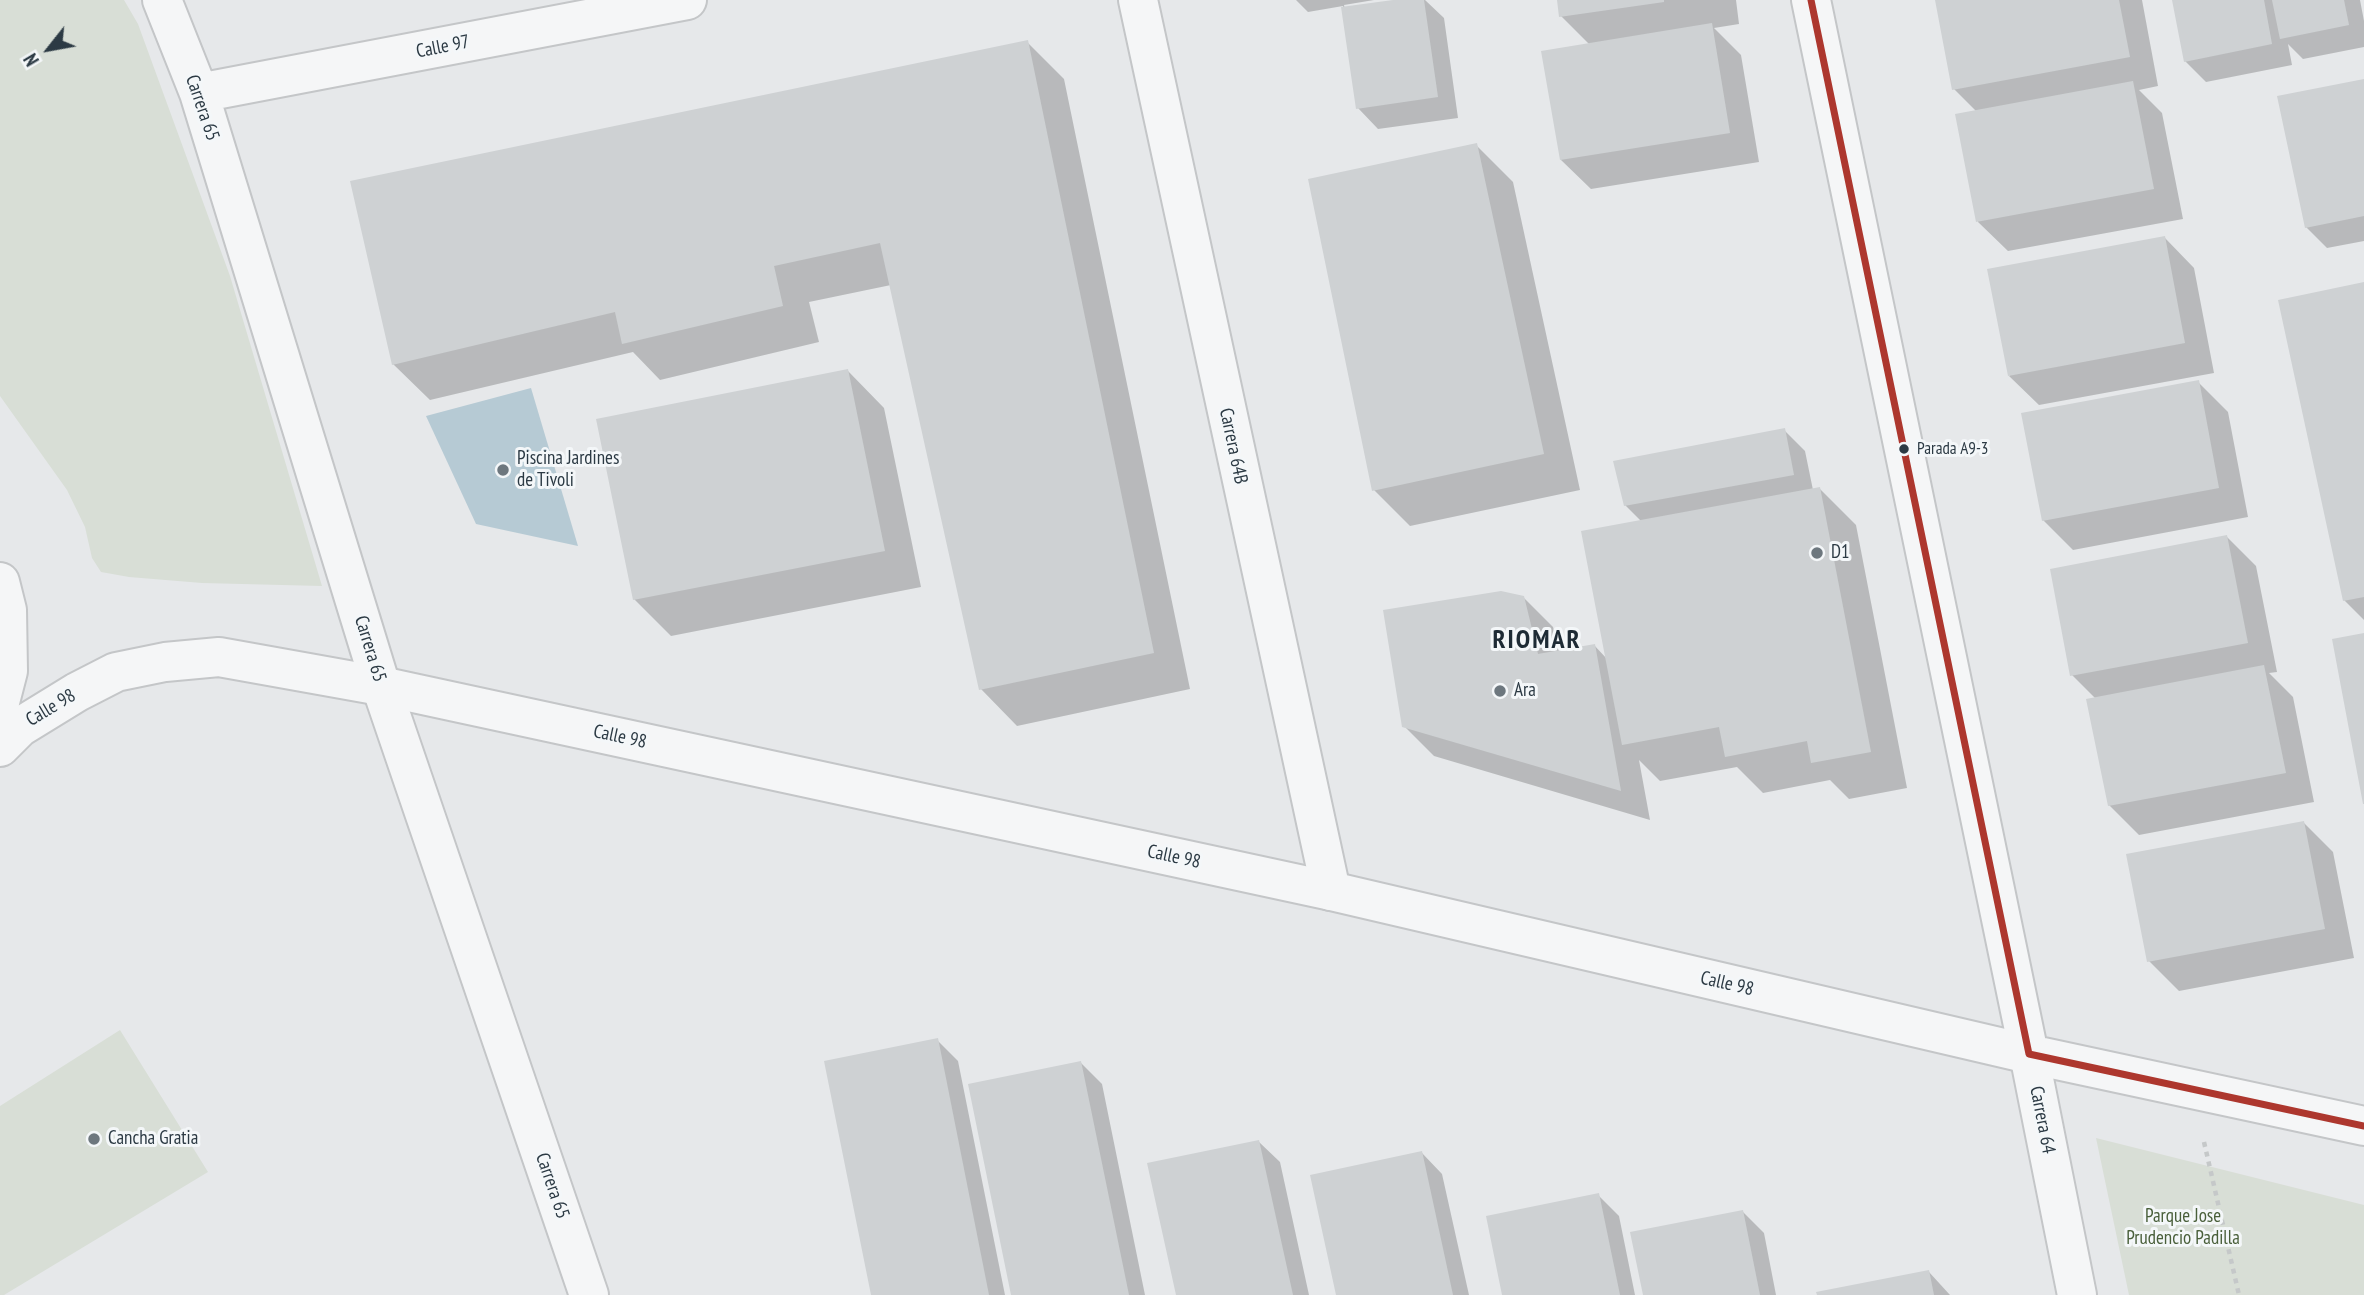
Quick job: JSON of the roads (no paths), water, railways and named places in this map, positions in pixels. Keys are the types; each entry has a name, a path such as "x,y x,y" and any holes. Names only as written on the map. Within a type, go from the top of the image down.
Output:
{"street":[{"name":"Carrera 65","path":"162,0 199,93 381,685 589,1295"},
{"name":"Calle 97","path":"199,93 687,0"},
{"name":"Carrera 64B","path":"1138,0 1331,891"},
{"name":"Carrera 64","path":"1811,0 2077,1295"},
{"path":"0,582 7,610 8,671 0,702"},
{"name":"Calle 98","path":"0,747 20,726 116,672 165,662 219,657 381,685 1331,891 2029,1054 2364,1126"}],"water":[{"name":"Piscina Jardines de Tivoli","path":"531,388 578,546 476,524 426,416"}],"place":[{"name":"Parada A9-3","path":"1904,449"},
{"name":"Piscina Jardines de Tivoli","path":"503,470"},
{"name":"D1","path":"1817,553"},
{"name":"Ara","path":"1500,691"},
{"name":"Cancha Gratia","path":"94,1139"}],"district":[{"name":"RIOMAR","path":"1537,641"}],"park label":[{"name":"Parque Jose Prudencio Padilla","path":"2183,1228"}]}
